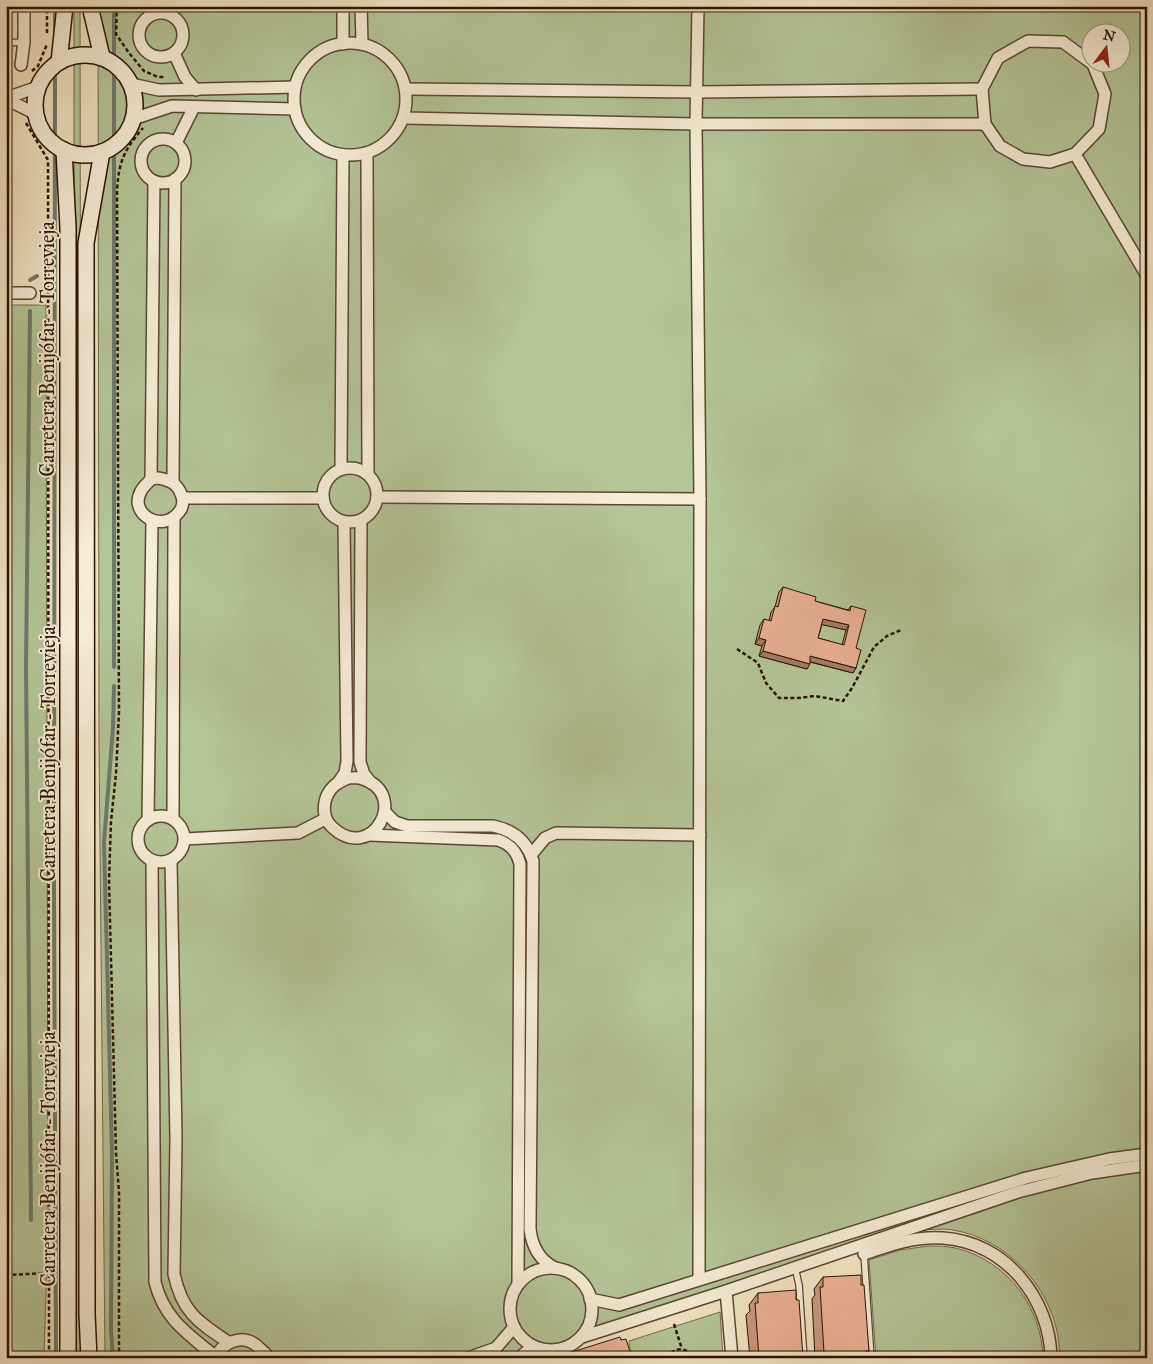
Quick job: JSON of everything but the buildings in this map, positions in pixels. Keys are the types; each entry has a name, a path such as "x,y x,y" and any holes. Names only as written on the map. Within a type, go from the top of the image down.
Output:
{"main road":[{"path":"59,62 65,6"},
{"path":"90,6 102,57"},
{"path":"85,54 102,57 117,65 128,77 135,93 136,110 131,126 122,140 108,150 92,155 76,154 64,150 47,138 38,124 30,118 38,87 43,77 54,64 69,56 85,54"},
{"name":"Carretera Benijófar - Torrevieja","path":"64,150 68,228 68,1358"},
{"name":"Carretera Benijófar - Torrevieja","path":"89,1358 87,1314 86,243 102,152"}],"street":[{"path":"21,65 24,42 24,6"},
{"path":"343,6 343,44"},
{"path":"361,6 362,43"},
{"path":"698,6 696,124 700,499 699,1279"},
{"path":"153,10 160,13 171,11 183,30 182,45 174,53 163,57 156,57 144,50 141,44 140,30 142,23 153,10"},
{"path":"1080,54 1063,42 1028,41 998,58 982,89 986,124 1000,146 1023,160 1050,162 1075,154 1099,128 1105,94 1095,72"},
{"path":"362,43 370,46 394,63 406,89 404,118 389,140 367,153 344,155 321,147 304,131 295,109 295,88 306,64 324,49 343,44 362,43"},
{"path":"174,53 185,77 196,90"},
{"path":"131,84 159,90 295,88"},
{"path":"6,99 38,87"},
{"path":"406,89 697,92 982,89"},
{"path":"6,99 30,118"},
{"path":"133,119 172,106 295,109"},
{"path":"176,143 194,107"},
{"path":"404,118 696,124 986,124"},
{"path":"163,138 176,143 181,148 185,162 184,169 175,179 162,183 154,181 143,171 141,156 149,144 163,138"},
{"path":"367,153 368,474"},
{"path":"1075,154 1147,276"},
{"path":"342,469 344,155"},
{"path":"173,483 175,179"},
{"path":"151,479 169,480 178,487 183,498 182,509 174,518 164,523 152,521 143,514 138,504 140,492 151,479 154,181"},
{"path":"6,293 30,293"},
{"path":"347,468 358,469 368,474 375,483 377,497 376,504 370,514 361,520 352,522 344,522 334,517 326,509 323,498 323,488 328,478 337,471 347,468"},
{"path":"377,497 700,499"},
{"path":"183,498 323,498"},
{"path":"173,818 174,518"},
{"path":"361,520 360,762 364,774 371,783"},
{"path":"148,819 152,521"},
{"path":"344,522 347,761 345,773 326,797 325,820 340,835 354,839 368,835 498,840 510,846 518,857 520,864 518,1284"},
{"path":"338,783 348,778 363,778 376,786 384,798 385,812 380,826 368,835"},
{"path":"385,812 395,822 407,826 493,826 502,828 518,836 531,855 533,871 530,1229 536,1251 547,1264 569,1272 581,1282 590,1294 592,1309 590,1324 582,1337"},
{"path":"160,815 173,818 182,827 185,839 181,852 171,861 162,863 152,861 142,853 138,842 140,829 148,819 160,815"},
{"path":"185,839 298,833 325,820"},
{"path":"531,855 545,838 556,833 700,835"},
{"path":"152,861 155,1282 161,1302 172,1319 216,1358 228,1342 243,1339 253,1343 267,1357"},
{"path":"171,861 176,1139 174,1274 179,1294 191,1314 199,1322 228,1342"},
{"path":"590,1300 619,1305 1026,1178 1108,1159 1147,1154"},
{"path":"555,1268 541,1269 528,1275 518,1284 511,1299 510,1315 516,1331 527,1343 541,1349 556,1350 570,1346 582,1337 726,1291 1018,1192 1092,1173 1147,1166"},
{"path":"864,1254 893,1244 928,1238 958,1240 984,1249 1015,1271 1033,1294 1046,1320 1051,1344 1051,1358"},
{"path":"726,1291 732,1358"},
{"path":"468,1358 496,1348 514,1327"},
{"path":"519,1358 533,1346"}],"lane":[{"path":"6,43 24,42"},
{"path":"864,1254 871,1358"},
{"path":"795,1267 799,1285 804,1358"}],"path":[{"path":"47,6 47,34"},
{"path":"117,6 116,34 144,71 158,77 165,77"},
{"path":"32,71 38,66 47,42"},
{"path":"30,118 48,160 49,1358"},
{"path":"119,1358 119,1192 116,1153 109,881 111,821 116,774 119,712 117,190 118,169 124,152 148,124"},
{"path":"738,648 758,662 766,683 779,698 816,696 843,701 874,647 887,636 901,630"},
{"path":"6,639 6,661"},
{"path":"6,1125 6,1154"},
{"path":"6,1275 49,1273"},
{"path":"674,1324 682,1349"},
{"path":"667,1358 673,1351 682,1349 688,1351 695,1358"}],"green space":[{"path":"74,6 80,6 82,1358 74,1358"},
{"path":"98,6 1147,6 1147,1358 1060,1358 1057,1331 1050,1308 1029,1275 1015,1260 999,1248 982,1239 963,1232 932,1229 913,1231 513,1358 105,1358 99,743"},
{"path":"6,305 46,305 48,1228 44,1358 6,1358"},
{"path":"928,1246 951,1247 977,1255 993,1264 1007,1276 1029,1305 1041,1339 1043,1358 876,1358 869,1260 900,1250"},
{"path":"720,1312 723,1358 631,1358 629,1341"}],"waterway":[{"path":"55,6 55,31"},
{"path":"114,6 114,667"},
{"path":"55,63 54,888 56,1358"},
{"path":"30,280 37,276"},
{"path":"30,311 26,666 31,1220"},
{"path":"113,1358 111,1330 112,1153 104,842 113,728 114,686"}]}
